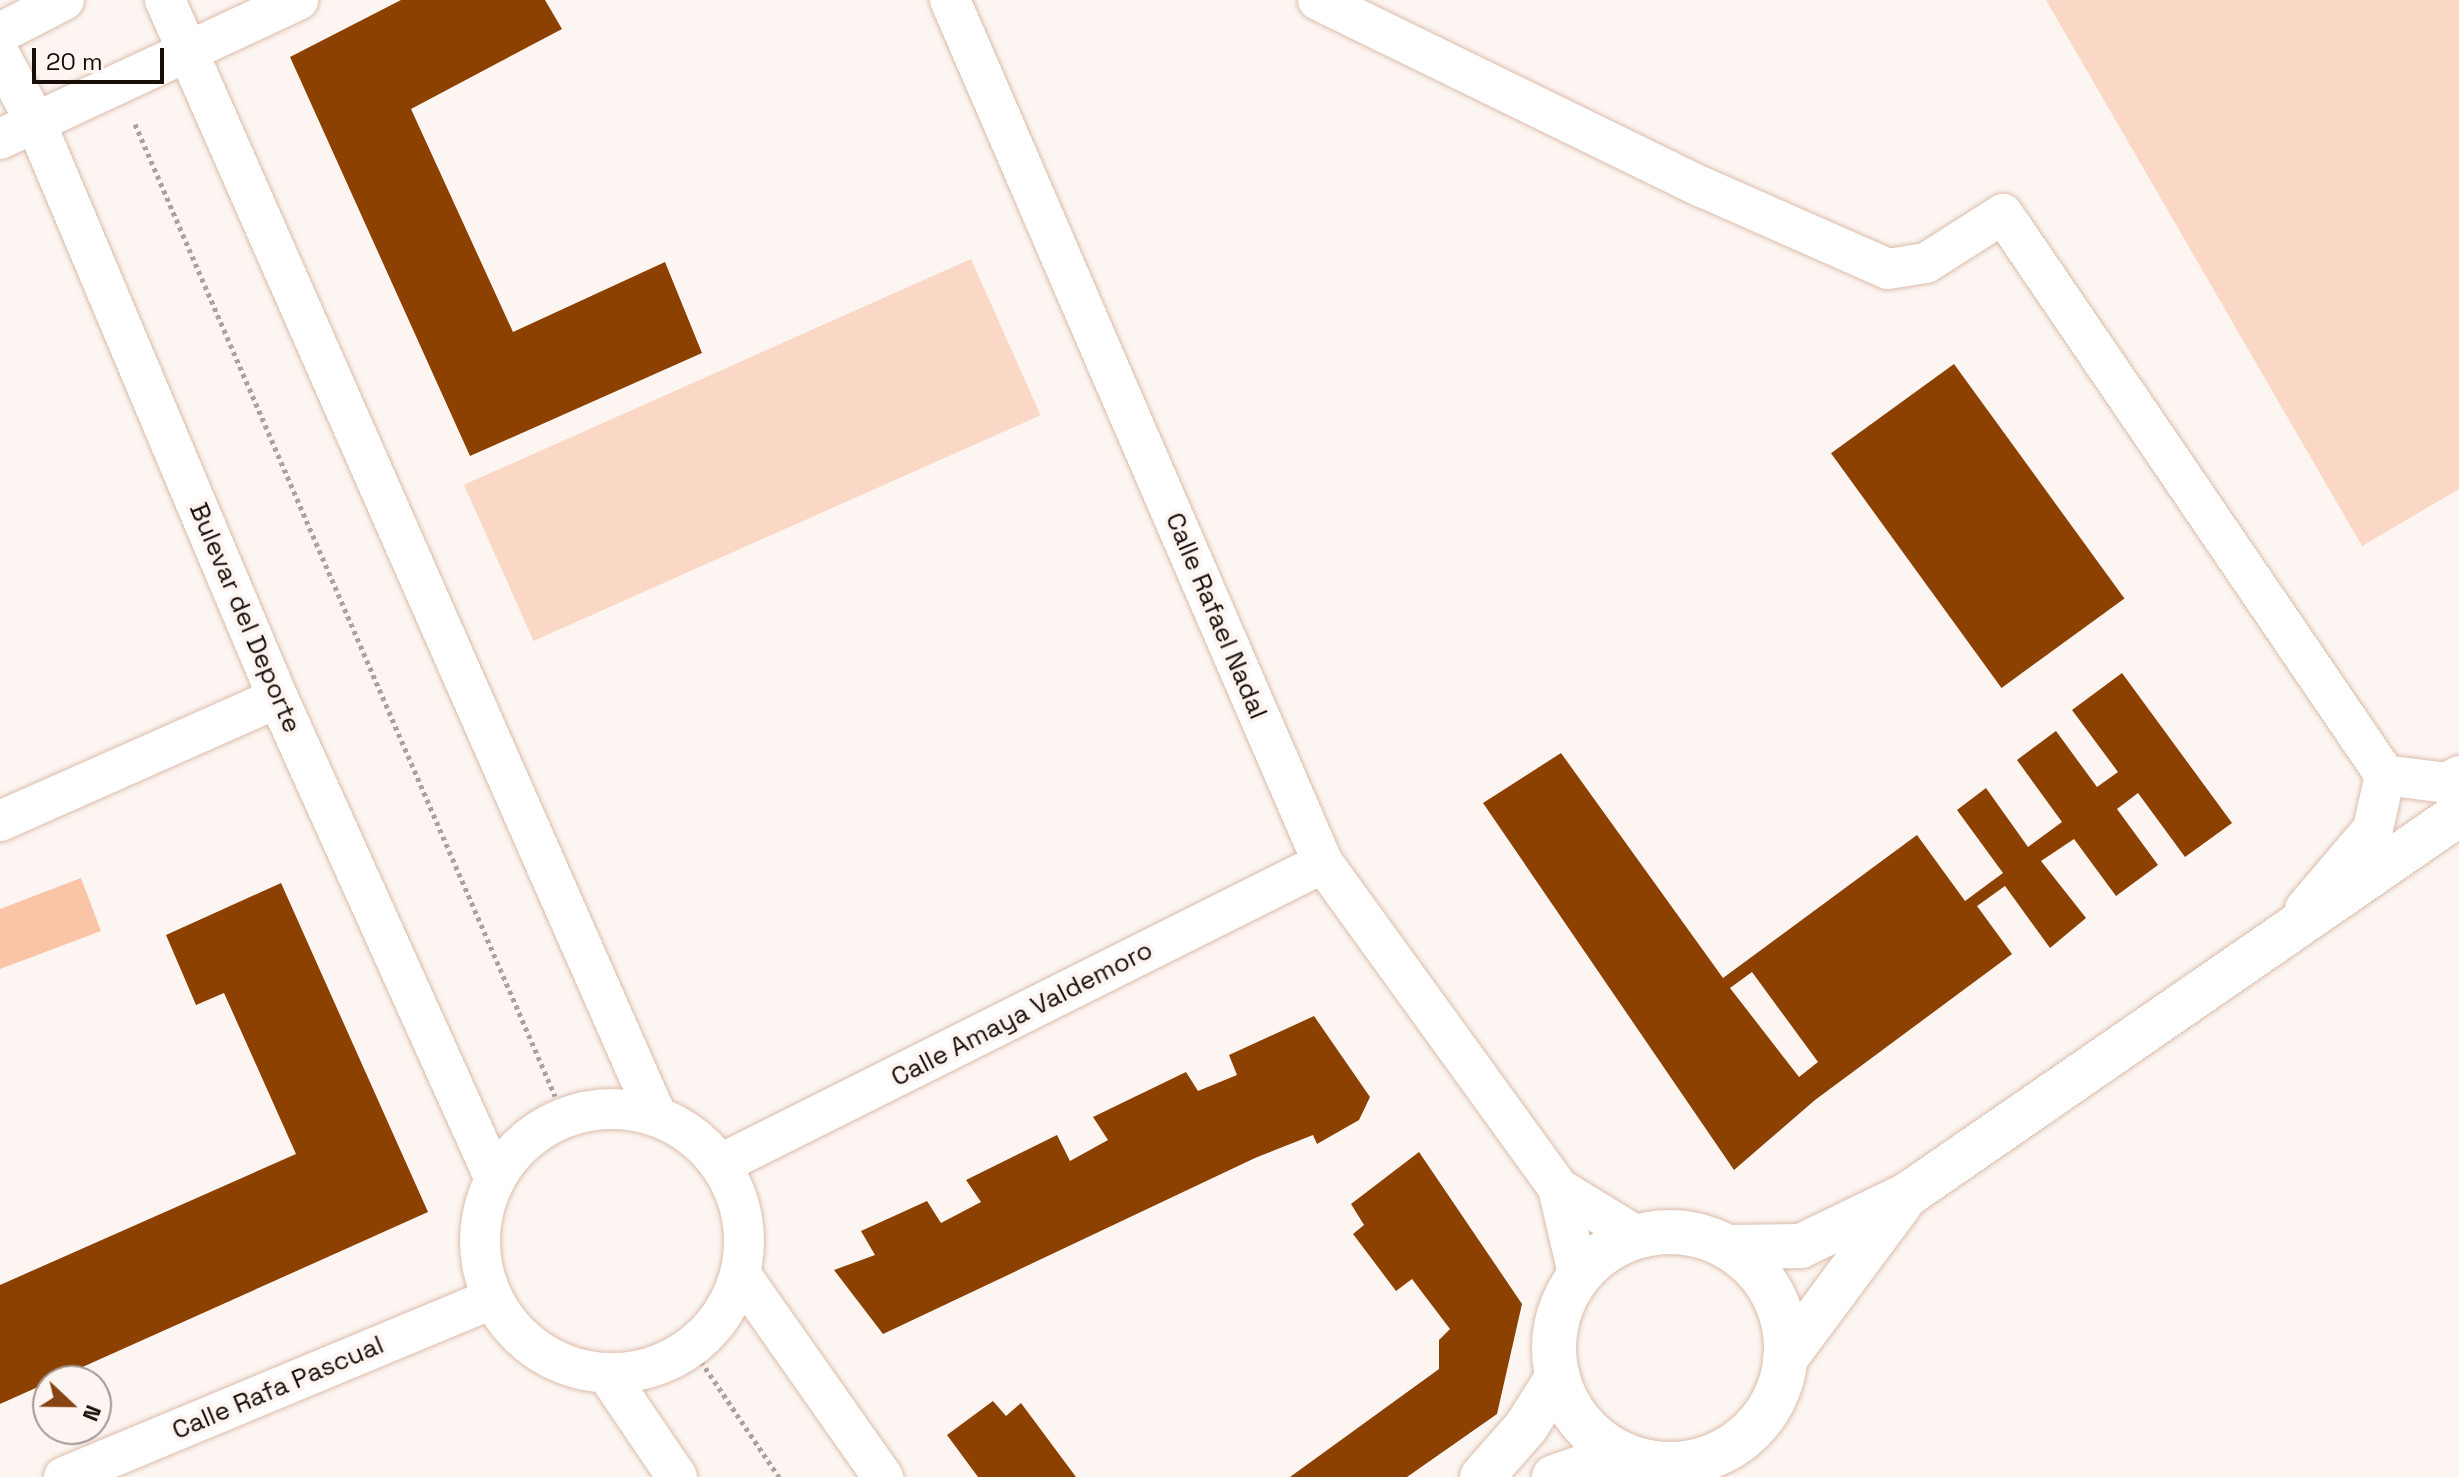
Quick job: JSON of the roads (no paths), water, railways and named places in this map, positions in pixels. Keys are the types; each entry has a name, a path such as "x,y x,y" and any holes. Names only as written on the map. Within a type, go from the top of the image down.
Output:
{"street":[{"path":"0,33 64,0"},
{"path":"165,0 656,1115"},
{"path":"0,139 191,54 298,0"},
{"name":"Calle Rafael Nadal","path":"950,0 1323,863 1558,1188 1638,1237"},
{"path":"1318,0 1702,187 1888,269 1926,263 2003,214 2385,775 2373,829 2284,931"},
{"name":"Bulevar del Deporte","path":"0,55 35,121 278,698 495,1179"},
{"path":"0,821 278,698"},
{"path":"2385,775 2447,783 2459,776"},
{"path":"1731,1247 1756,1268 1774,1295 1784,1326 1785,1359 1776,1396 1755,1427 1726,1451 1690,1464 1653,1466 1617,1455 1586,1434 1558,1376 1555,1334 1578,1274 1605,1252 1638,1237 1679,1232 1731,1247 1801,1246 1907,1195 2284,931 2459,814"},
{"name":"Calle Amaya Valdemoro","path":"721,1164 1323,863"},
{"path":"619,1108 656,1115 692,1134 721,1164 739,1199 746,1236 741,1275 723,1316 692,1348 652,1369 608,1375 572,1369 539,1354 512,1330 492,1299 480,1259 481,1218 495,1179 517,1148 547,1125 582,1112 619,1108"},
{"name":"Calle Rafael Nadal","path":"1558,1188 1578,1274"},
{"path":"1785,1359 1907,1195"},
{"path":"741,1275 883,1477"},
{"name":"Calle Rafa Pascual","path":"64,1477 492,1299"},
{"path":"608,1375 677,1477"},
{"path":"1482,1477 1526,1427 1558,1376"},
{"path":"1554,1477 1617,1455"}]}
